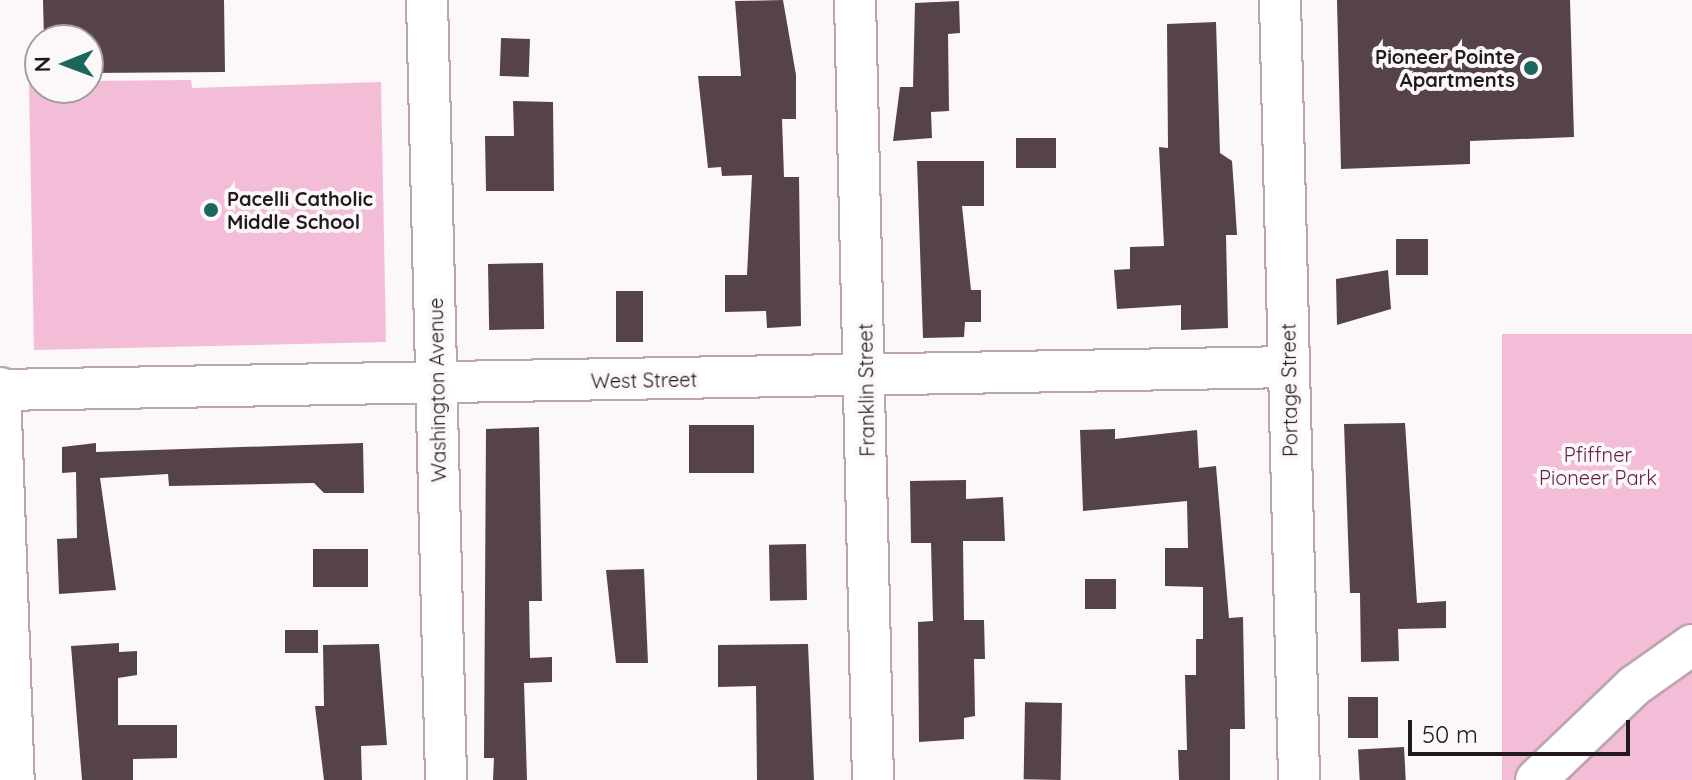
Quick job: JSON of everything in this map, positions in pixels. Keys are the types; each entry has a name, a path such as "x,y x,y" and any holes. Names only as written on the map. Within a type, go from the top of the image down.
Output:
{"street":[{"name":"Washington Avenue","path":"427,0 446,780"},
{"name":"Franklin Street","path":"855,0 873,780"},
{"name":"Portage Street","path":"1280,0 1299,780"},
{"name":"West Street","path":"0,389 437,384 1288,367"},
{"path":"0,389 14,780"},
{"path":"1536,780 1634,686 1692,645"}],"green space":[{"name":"Pacelli Catholic Middle School","path":"191,80 192,88 381,82 386,342 34,350 29,104 104,104 104,81"},
{"name":"Pfiffner Pioneer Park","path":"1502,334 1692,334 1692,780 1502,780"}],"building":[{"path":"43,0 224,0 225,72 104,73 104,24 44,24"},
{"path":"783,0 796,75 796,119 782,119 784,177 799,177 801,326 767,328 766,311 725,312 725,275 747,275 752,175 722,176 721,167 708,168 698,76 741,76 735,1"},
{"path":"1337,0 1570,0 1574,137 1470,141 1470,164 1341,169"},
{"path":"959,1 960,33 948,34 949,111 931,112 932,138 893,141 900,87 913,87 915,3"},
{"path":"1216,22 1220,153 1232,161 1237,235 1226,235 1228,328 1181,330 1181,305 1117,309 1114,270 1130,269 1130,247 1164,246 1159,147 1168,148 1167,24"},
{"path":"501,38 530,39 529,77 500,76"},
{"path":"513,101 553,102 554,191 486,191 485,136 514,136"},
{"path":"1016,138 1056,138 1056,168 1016,168"},
{"path":"917,161 984,161 984,206 962,206 971,290 981,290 981,322 965,322 964,337 923,338"},
{"path":"1396,239 1428,239 1428,275 1396,275"},
{"path":"543,263 544,329 489,330 488,264"},
{"path":"1388,270 1391,309 1337,325 1336,279"},
{"path":"616,291 643,291 643,342 616,342"},
{"path":"1405,423 1417,603 1446,601 1446,628 1398,629 1399,661 1361,662 1360,593 1350,593 1344,424"},
{"path":"689,425 754,425 754,473 689,473"},
{"path":"539,427 542,601 529,601 530,658 552,657 552,682 524,683 527,780 493,780 494,758 484,758 486,429"},
{"path":"1115,429 1115,439 1197,430 1199,468 1216,466 1229,618 1243,617 1245,729 1230,729 1230,780 1179,780 1178,750 1187,750 1185,675 1196,675 1196,639 1203,639 1203,587 1165,586 1165,548 1188,548 1187,501 1083,511 1080,430"},
{"path":"96,443 96,452 363,443 364,493 324,493 314,483 169,486 168,474 100,478 116,590 59,594 57,539 77,538 76,472 62,473 62,447"},
{"path":"966,480 966,499 1003,497 1005,541 963,541 964,620 984,620 985,659 974,659 975,716 964,718 964,739 919,742 918,622 933,621 931,543 911,543 910,481"},
{"path":"806,544 807,600 770,601 769,545"},
{"path":"313,549 368,549 368,587 313,587"},
{"path":"644,569 648,663 616,663 606,570"},
{"path":"1085,579 1116,579 1116,609 1085,609"},
{"path":"285,630 318,630 318,653 285,653"},
{"path":"119,643 119,652 137,651 137,675 118,678 118,725 177,725 177,758 133,759 133,780 82,780 71,646"},
{"path":"379,644 387,745 361,746 362,780 324,780 315,706 324,706 323,645"},
{"path":"808,644 814,780 757,780 756,686 718,687 718,645"},
{"path":"1348,697 1378,697 1378,738 1348,738"},
{"path":"1025,702 1062,703 1061,780 1024,779"},
{"path":"1404,747 1406,780 1360,780 1358,749"}],"place":[{"name":"Pioneer Pointe Apartments","path":"1531,68"},
{"name":"Pacelli Catholic Middle School","path":"211,210"}]}
